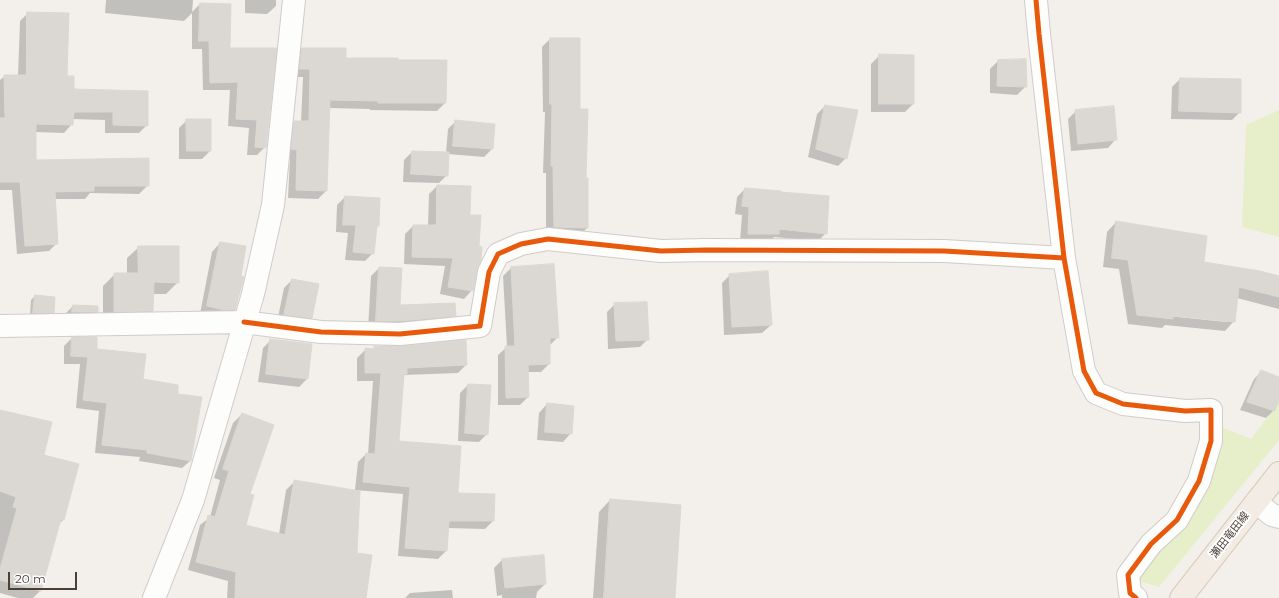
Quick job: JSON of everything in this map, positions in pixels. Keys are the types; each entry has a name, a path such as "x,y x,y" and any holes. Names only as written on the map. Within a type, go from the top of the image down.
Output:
{"main road":[{"name":"瀬田竜田線","path":"1181,598 1279,473"}],"street":[{"path":"154,598 193,500 253,294 273,205 294,0"},
{"path":"1036,0 1064,258 1084,371 1096,393 1123,404 1185,411 1211,410 1211,441 1199,481 1177,520 1151,544 1128,574 1130,592 1136,598"},
{"path":"0,326 244,322 321,332 400,334 480,326 489,272 498,254 521,244 548,239 661,251 944,251 1064,258"},
{"path":"1256,502 1272,515 1279,517"}],"green space":[{"path":"1279,110 1279,237 1242,227 1246,125"},
{"path":"1279,402 1279,440 1159,587 1133,579 1169,529 1221,427 1251,439"}],"building":[{"path":"200,3 231,4 230,48 277,48 266,148 255,147 257,120 236,119 238,82 210,83 209,41 199,41"},
{"path":"27,12 69,13 67,76 74,76 74,89 148,91 148,126 113,125 113,112 74,112 73,125 36,124 36,160 149,158 149,186 94,186 94,191 55,192 58,244 25,246 20,182 0,182 0,118 5,118 4,75 26,75"},
{"path":"550,38 580,38 580,109 588,109 586,178 588,178 588,228 554,227 553,166 551,166 552,104 550,104"},
{"path":"302,48 346,48 346,58 447,60 446,103 378,103 378,101 330,100 327,191 296,190 297,150 291,149 294,121 309,121 310,69 299,69"},
{"path":"879,54 914,55 914,104 879,104"},
{"path":"1026,59 1027,87 997,86 998,60"},
{"path":"1180,78 1241,79 1241,113 1179,111"},
{"path":"825,105 858,110 847,159 816,149"},
{"path":"1114,106 1117,140 1078,144 1075,110"},
{"path":"186,119 211,119 211,151 187,151"},
{"path":"455,120 495,124 493,149 453,146"},
{"path":"412,151 449,152 448,176 411,174"},
{"path":"437,185 471,186 470,215 481,215 479,246 482,247 481,260 477,270 473,291 448,287 453,258 412,257 413,225 436,225"},
{"path":"745,188 829,196 827,234 779,229 779,234 748,234 749,207 742,206"},
{"path":"345,196 380,198 379,226 377,226 374,254 353,252 356,225 343,225"},
{"path":"1116,221 1207,236 1204,262 1260,271 1279,276 1279,297 1239,287 1235,322 1173,316 1173,319 1137,315 1128,260 1112,258"},
{"path":"220,242 246,246 241,276 244,277 235,310 224,310 207,306"},
{"path":"138,246 179,246 179,283 154,282 153,311 114,312 114,273 138,273"},
{"path":"554,264 559,338 550,338 550,364 528,365 529,397 506,398 505,346 515,346 511,267"},
{"path":"379,267 402,268 400,305 455,303 456,316 400,321 376,321"},
{"path":"768,271 772,325 732,327 729,274"},
{"path":"292,279 319,284 312,318 284,315"},
{"path":"35,295 55,297 54,313 33,313"},
{"path":"647,302 649,340 616,341 614,303"},
{"path":"73,305 98,306 98,312 72,312"},
{"path":"72,337 97,337 97,349 146,354 143,379 178,385 178,394 202,397 191,461 147,453 147,450 102,445 107,403 83,400 88,357 71,356"},
{"path":"270,339 312,344 308,379 266,374"},
{"path":"466,340 467,365 407,368 407,374 404,374 399,441 461,446 458,493 495,494 494,521 449,521 447,551 405,548 410,487 363,482 366,453 375,454 381,373 365,373 365,348 374,349 374,346 401,346"},
{"path":"1261,370 1279,377 1279,400 1275,411 1247,402"},
{"path":"468,384 491,385 488,435 465,433"},
{"path":"547,403 574,406 572,434 545,432"},
{"path":"0,410 52,422 44,455 79,464 64,520 61,519 41,591 0,580 0,569 17,508 13,507 16,497 0,491"},
{"path":"242,413 274,425 250,494 254,495 246,525 285,535 294,480 360,491 357,553 372,555 366,598 235,598 236,572 196,562 208,515 215,517 229,471 223,469"},
{"path":"610,499 681,505 675,598 604,598"},
{"path":"544,555 546,584 505,588 502,559"}],"cycle path":[{"path":"1036,0 1064,258 1084,371 1096,393 1123,404 1185,411 1211,410 1211,441 1199,481 1177,520 1151,544 1128,575 1130,593 1136,598"},
{"path":"244,322 321,332 400,334 480,326 489,272 498,254 521,244 548,239 661,251 944,251 1064,258"}]}
